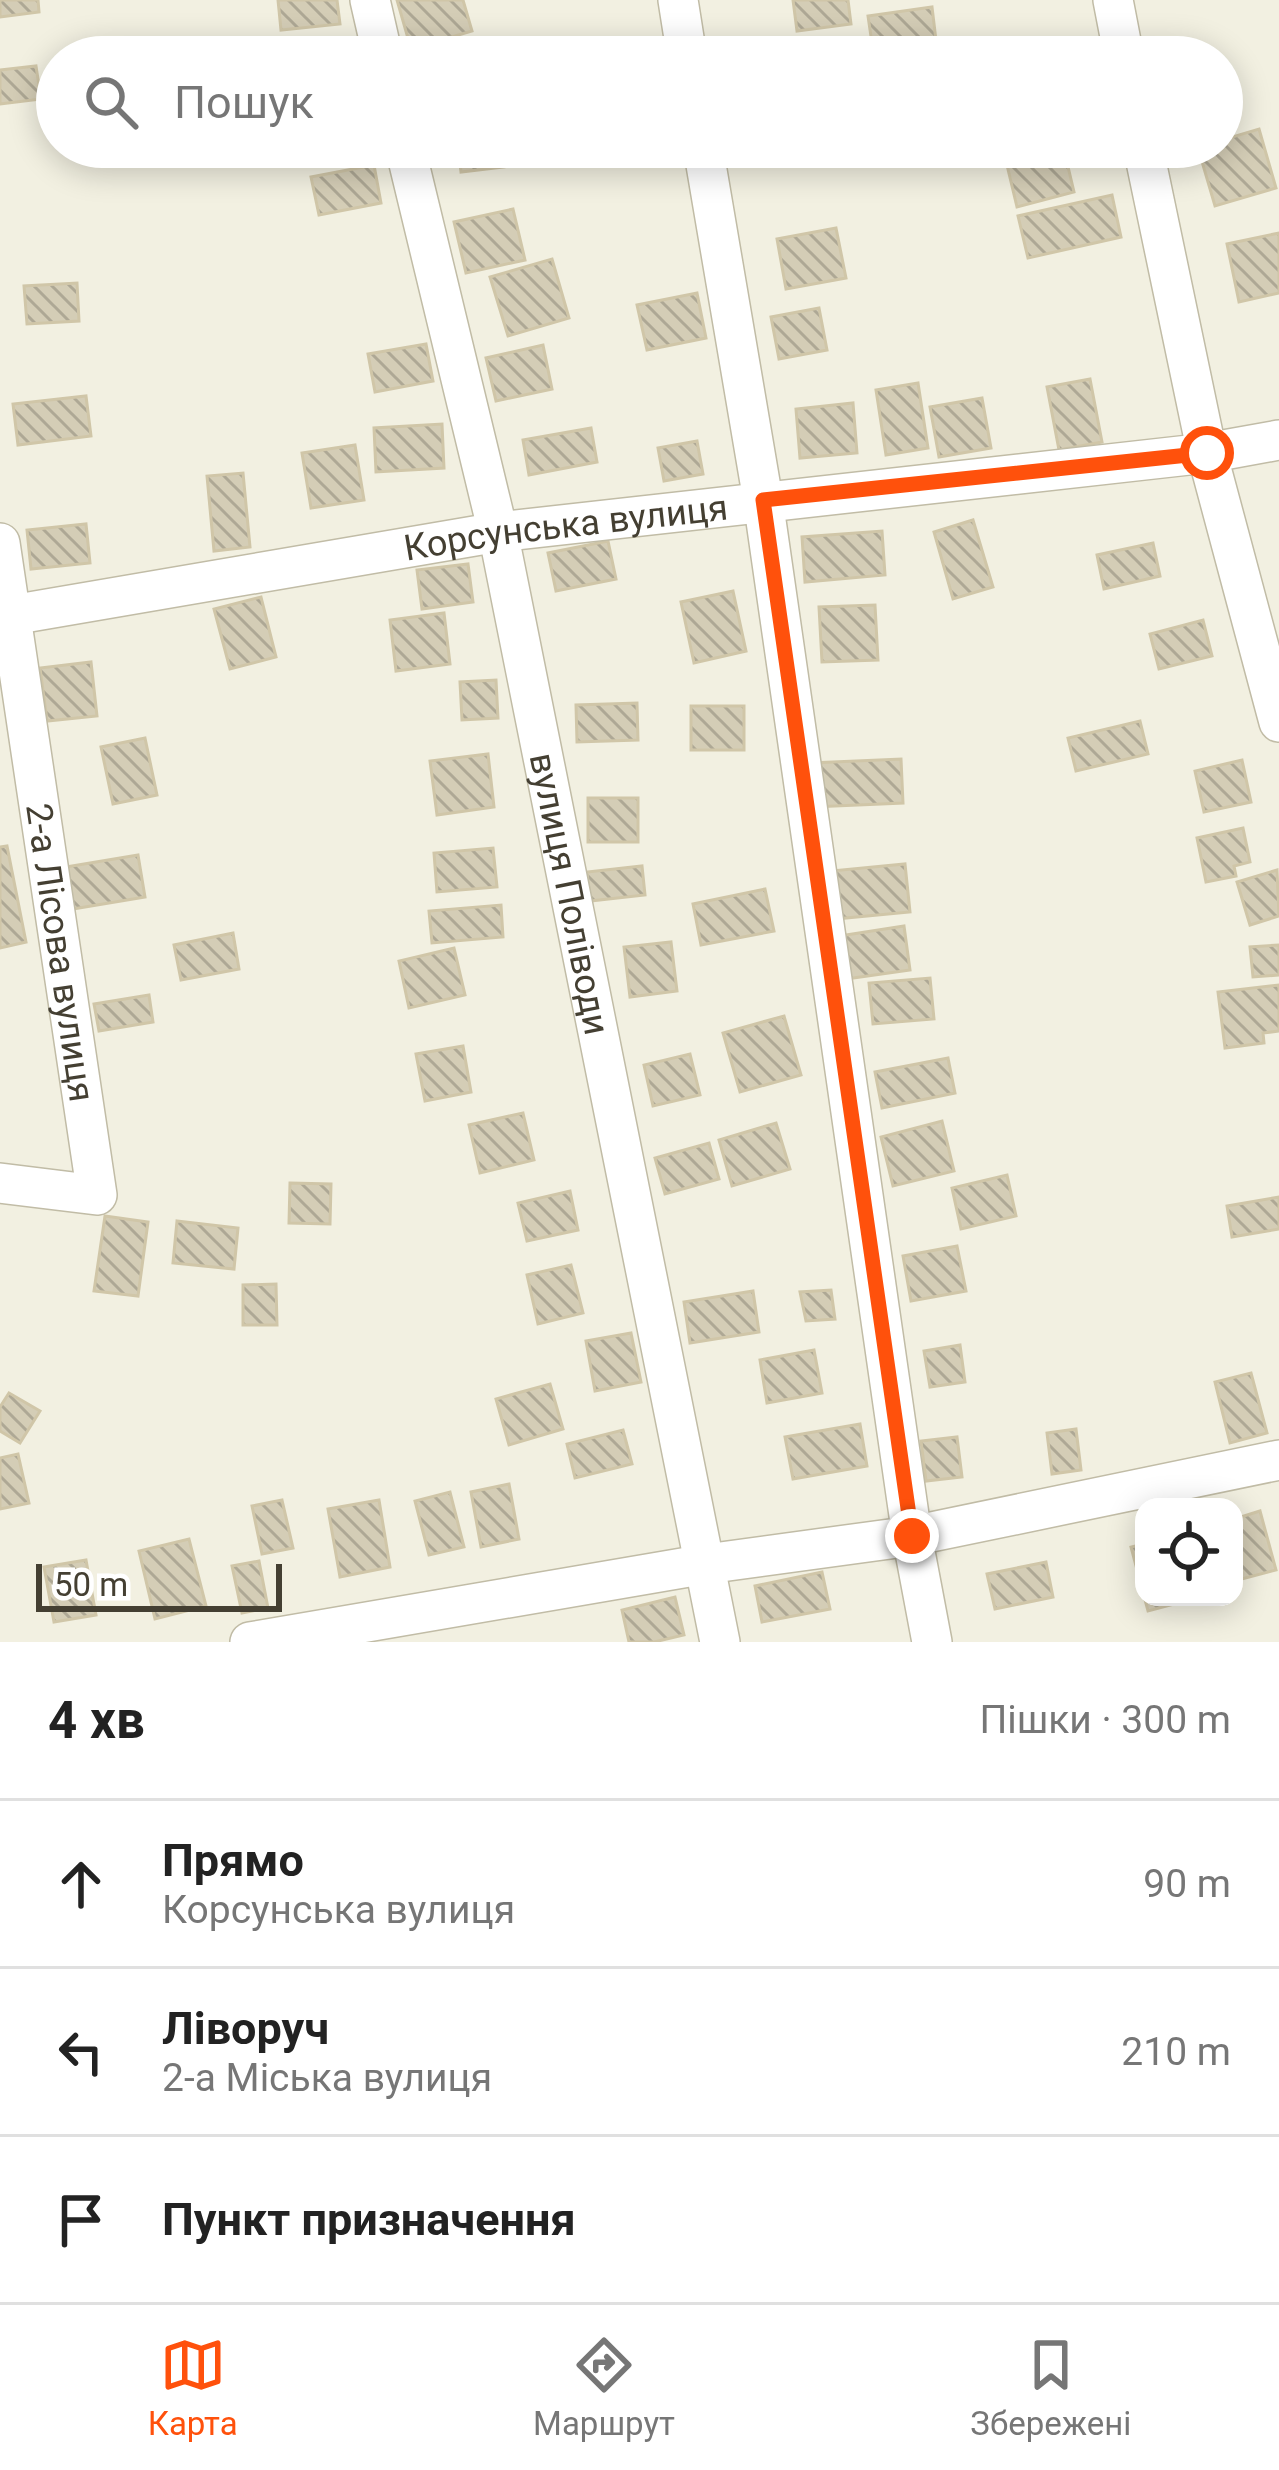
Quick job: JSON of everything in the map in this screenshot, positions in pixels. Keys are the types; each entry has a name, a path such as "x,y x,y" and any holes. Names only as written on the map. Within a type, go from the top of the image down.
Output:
{"street":[{"path":"370,0 378,36"},
{"path":"1112,0 1120,36"},
{"path":"676,2 683,36"},
{"name":"вулиця Поліводи","path":"410,168 498,532 721,1642"},
{"path":"707,168 763,500 912,1536 932,1642"},
{"path":"1147,168 1207,453 1279,722"},
{"name":"Корсунська вулиця","path":"5,616 498,532 1207,453 1279,440"},
{"name":"2-а Лісова вулиця","path":"0,543 5,616 97,1195 0,1184"},
{"path":"250,1642 706,1564 912,1536 1279,1460"}],"building":[{"path":"0,0 38,0 39,12 0,17"},
{"path":"278,0 337,0 340,24 281,30"},
{"path":"397,0 463,0 472,31 455,36 407,36"},
{"path":"793,0 848,0 851,24 797,31"},
{"path":"932,7 935,36 871,36 868,16"},
{"path":"36,66 36,100 0,104 0,70"},
{"path":"1259,129 1276,188 1215,206 1204,168 1243,168 1243,134"},
{"path":"375,168 381,203 319,215 311,177"},
{"path":"1008,168 1068,168 1074,192 1017,207"},
{"path":"1112,195 1121,237 1028,258 1018,216"},
{"path":"513,209 525,260 466,273 454,222"},
{"path":"836,228 846,278 786,289 777,239"},
{"path":"1279,233 1279,293 1239,302 1227,244"},
{"path":"552,259 569,318 508,336 490,277"},
{"path":"77,283 79,321 27,324 24,286"},
{"path":"697,293 706,338 647,350 637,305"},
{"path":"819,308 827,350 779,359 771,317"},
{"path":"426,344 433,381 375,392 368,354"},
{"path":"543,345 552,389 496,401 486,358"},
{"path":"1090,379 1102,442 1059,450 1047,387"},
{"path":"918,383 928,448 886,455 876,390"},
{"path":"86,396 91,436 18,445 13,404"},
{"path":"982,398 991,448 939,457 930,407"},
{"path":"853,403 857,453 800,458 796,409"},
{"path":"442,424 444,468 376,472 374,428"},
{"path":"591,428 597,462 529,475 523,440"},
{"path":"697,441 703,474 664,481 658,448"},
{"path":"355,445 364,500 311,508 302,453"},
{"path":"243,473 250,547 214,551 207,476"},
{"path":"973,520 993,587 953,599 934,532"},
{"path":"86,524 90,563 31,569 27,530"},
{"path":"882,531 885,575 805,582 802,537"},
{"path":"608,541 616,579 556,591 548,553"},
{"path":"1153,543 1160,576 1104,589 1097,555"},
{"path":"468,564 473,602 422,609 417,570"},
{"path":"733,591 746,651 694,663 681,602"},
{"path":"261,597 276,657 230,669 214,609"},
{"path":"875,605 878,660 822,662 819,607"},
{"path":"444,613 450,664 396,671 390,620"},
{"path":"1203,620 1212,656 1159,669 1150,634"},
{"path":"91,662 97,716 47,721 40,668"},
{"path":"496,680 498,718 462,720 460,682"},
{"path":"637,703 638,740 577,742 576,705"},
{"path":"691,706 744,706 744,750 691,750"},
{"path":"1140,721 1148,754 1076,771 1068,738"},
{"path":"145,738 157,795 113,804 101,747"},
{"path":"488,754 494,807 437,815 430,761"},
{"path":"901,759 903,803 813,807 811,763"},
{"path":"1242,760 1251,802 1204,812 1195,771"},
{"path":"588,798 638,798 638,842 588,842"},
{"path":"1243,828 1250,862 1234,866 1236,876 1206,882 1197,838"},
{"path":"7,846 26,942 0,948 0,847"},
{"path":"493,848 497,887 437,892 434,853"},
{"path":"138,855 145,897 73,909 66,867"},
{"path":"905,864 910,912 835,919 831,871"},
{"path":"642,866 645,895 590,901 587,872"},
{"path":"1277,870 1279,916 1250,925 1237,882"},
{"path":"765,889 774,931 701,945 693,904"},
{"path":"501,905 503,937 432,943 429,911"},
{"path":"904,926 910,970 839,980 833,937"},
{"path":"233,933 239,969 181,980 174,945"},
{"path":"671,942 677,991 630,997 624,947"},
{"path":"1279,945 1279,975 1253,977 1250,947"},
{"path":"454,948 465,995 409,1008 399,961"},
{"path":"930,978 934,1019 873,1024 869,983"},
{"path":"1279,985 1279,1031 1263,1033 1264,1043 1225,1048 1218,992"},
{"path":"149,995 153,1022 99,1031 94,1004"},
{"path":"784,1016 801,1075 740,1092 723,1033"},
{"path":"463,1046 471,1092 425,1101 416,1054"},
{"path":"690,1054 700,1095 653,1106 644,1065"},
{"path":"948,1058 955,1093 882,1108 875,1072"},
{"path":"523,1113 534,1160 480,1173 469,1125"},
{"path":"942,1121 954,1171 893,1186 881,1137"},
{"path":"776,1123 790,1169 732,1186 719,1140"},
{"path":"709,1143 719,1179 665,1194 655,1158"},
{"path":"1007,1175 1016,1216 961,1229 952,1188"},
{"path":"290,1183 331,1184 330,1224 289,1223"},
{"path":"570,1191 578,1230 527,1241 518,1203"},
{"path":"1279,1197 1279,1229 1232,1237 1227,1206"},
{"path":"105,1216 148,1222 138,1296 94,1291"},
{"path":"177,1221 238,1228 234,1269 173,1263"},
{"path":"957,1246 966,1291 911,1301 903,1256"},
{"path":"571,1265 583,1313 538,1324 527,1275"},
{"path":"276,1284 277,1325 243,1325 243,1285"},
{"path":"831,1290 835,1319 806,1321 800,1292"},
{"path":"753,1291 759,1332 690,1343 684,1302"},
{"path":"631,1333 641,1382 595,1391 586,1341"},
{"path":"960,1345 965,1382 930,1387 924,1351"},
{"path":"814,1350 822,1393 767,1403 760,1360"},
{"path":"1251,1373 1267,1433 1230,1443 1215,1382"},
{"path":"550,1384 563,1429 509,1445 496,1399"},
{"path":"9,1393 40,1411 20,1443 0,1431 0,1407"},
{"path":"860,1424 867,1466 793,1479 785,1437"},
{"path":"1076,1429 1081,1470 1052,1474 1047,1433"},
{"path":"623,1430 632,1464 575,1478 567,1444"},
{"path":"957,1437 962,1477 926,1481 921,1441"},
{"path":"18,1454 29,1503 0,1509 0,1458"},
{"path":"509,1484 519,1539 481,1547 471,1492"},
{"path":"450,1492 464,1547 429,1555 415,1501"},
{"path":"282,1500 293,1548 262,1554 252,1506"},
{"path":"379,1500 390,1567 340,1577 328,1509"},
{"path":"1260,1511 1276,1570 1243,1579 1243,1516"},
{"path":"189,1539 206,1606 155,1619 139,1551"},
{"path":"86,1560 96,1615 54,1622 44,1567"},
{"path":"259,1561 268,1608 242,1613 232,1566"},
{"path":"1046,1562 1053,1597 995,1609 987,1574"},
{"path":"822,1572 830,1609 762,1622 755,1586"},
{"path":"675,1597 684,1635 629,1642 622,1610"}],"route":[{"path":"912,1536 763,500 1207,453"}]}
